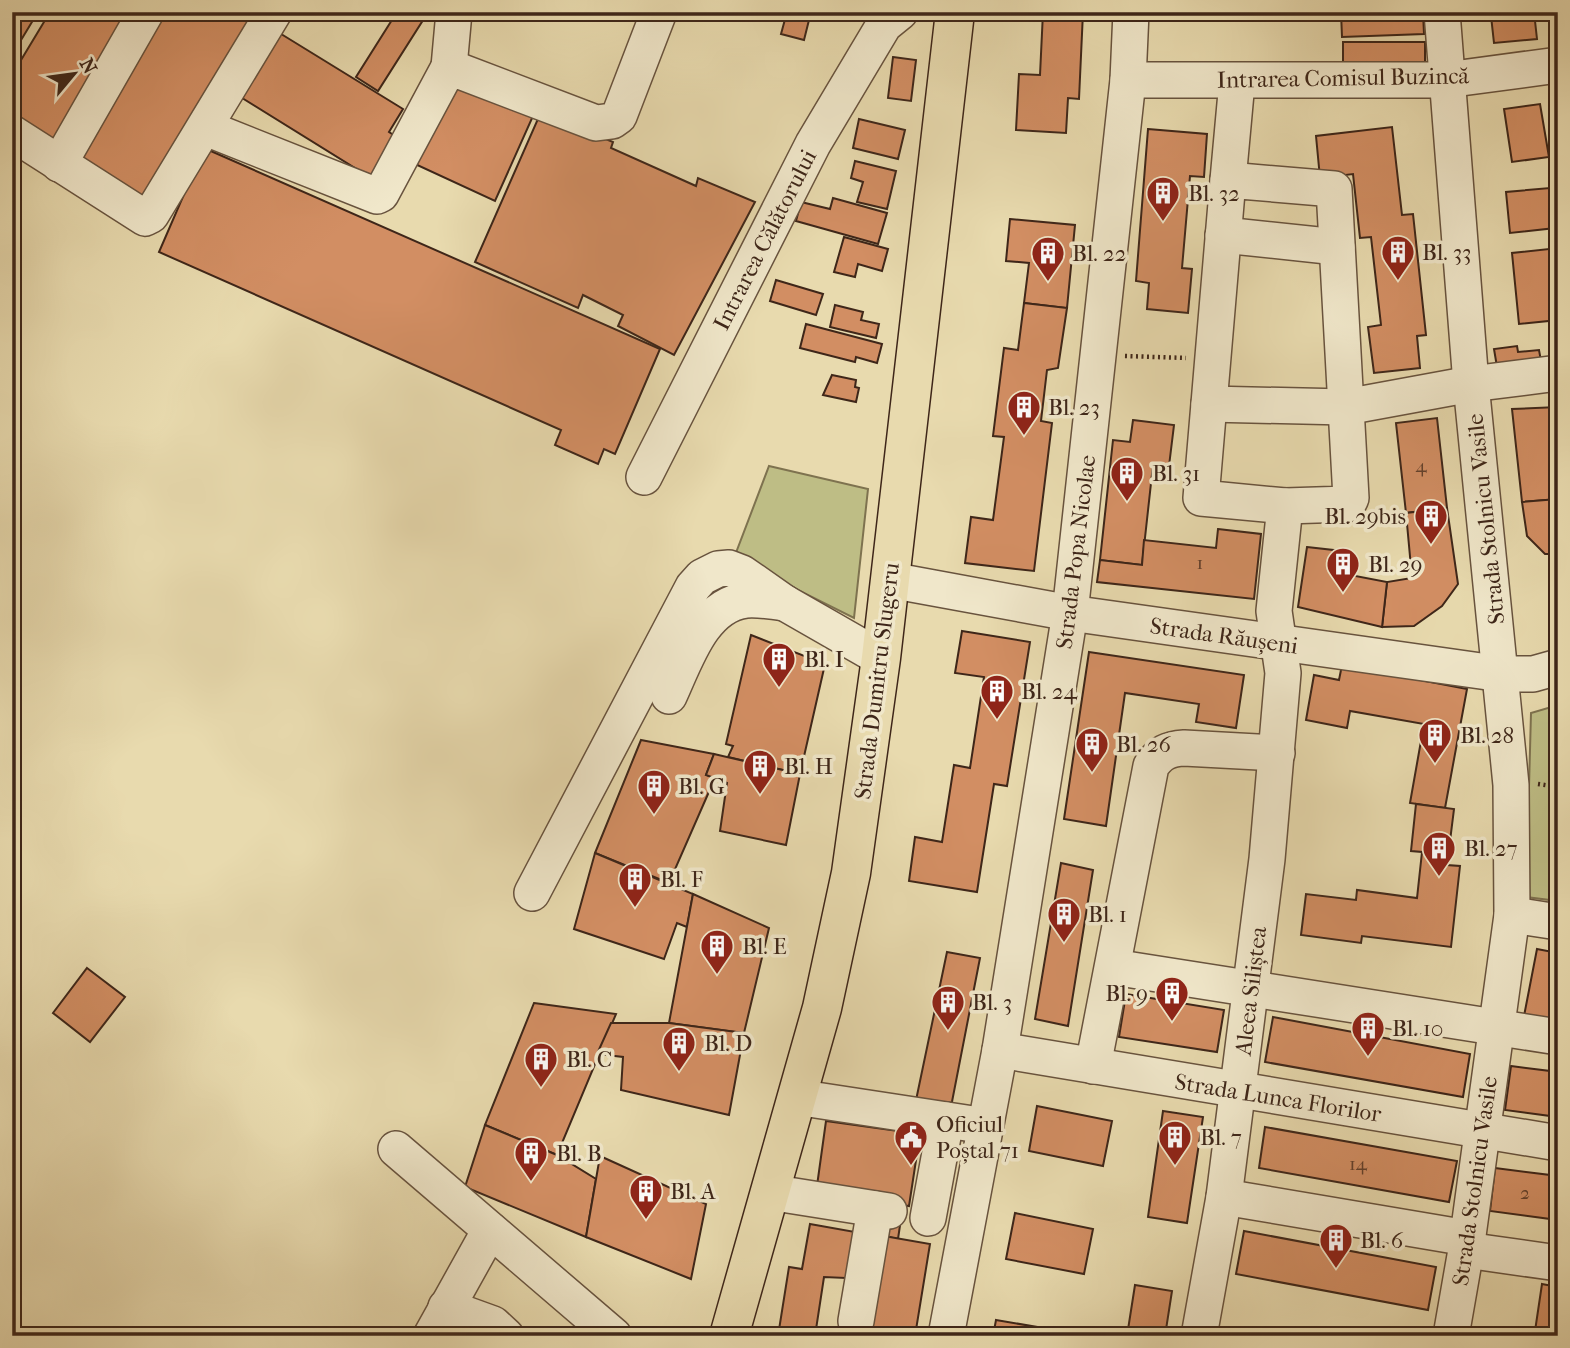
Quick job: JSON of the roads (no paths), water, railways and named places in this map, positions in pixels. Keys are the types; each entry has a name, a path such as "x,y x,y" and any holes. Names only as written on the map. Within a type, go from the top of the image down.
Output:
{"main road":[{"name":"Strada Dumitru Slugeru","path":"729,1336 839,937 860,816 881,658 955,12"}],"street":[{"path":"59,164 146,12"},
{"path":"12,133 145,218 151,215 206,128 274,12"},
{"path":"206,128 377,196 381,194 449,67 454,12"},
{"path":"449,67 596,123 604,123 619,116 659,12"},
{"name":"Intrarea Călătorului","path":"644,477 813,144 884,25 900,12"},
{"name":"Strada Popa Nicolae","path":"946,1336 986,1126 1070,613 1128,80 1131,12"},
{"name":"Strada Stolnicu Vasile","path":"1442,12 1471,384 1511,785 1512,915 1451,1336"},
{"name":"Intrarea Comisul Buzincă","path":"1128,80 1446,80 1558,65"},
{"path":"1228,180 1335,189 1351,498 1348,504 1284,506 1201,498 1212,359 1223,234 1237,82"},
{"path":"1223,234 1338,247"},
{"path":"1209,404 1346,407 1471,384 1558,373"},
{"name":"Aleea Siliștea","path":"1199,1336 1224,1198 1252,988 1277,753 1283,673 1275,611 1284,506"},
{"path":"532,893 693,587 702,577 718,569 729,568 742,573 785,603 881,658"},
{"name":"Strada Răușeni","path":"890,580 1070,613 1502,674 1533,674 1558,667"},
{"path":"669,696 696,642 715,614 727,605 743,600 785,603"},
{"path":"1093,1066 1148,778 1158,755 1184,748 1277,753"},
{"path":"1512,915 1558,922"},
{"path":"1113,967 1558,1037"},
{"name":"Strada Lunca Florilor","path":"999,1050 1238,1092 1558,1143"},
{"path":"796,1097 986,1126"},
{"path":"856,1321 898,1213 946,1120"},
{"path":"396,1149 614,1336"},
{"path":"769,1192 967,1224"},
{"path":"1224,1198 1558,1264"},
{"path":"490,1230 439,1322 493,1324 506,1336"}],"place":[{"name":"Bl. 32","path":"1163,223"},
{"name":"Bl. 33","path":"1398,282"},
{"name":"Bl. 22","path":"1048,283"},
{"name":"Bl. 23","path":"1024,437"},
{"name":"Bl. 31","path":"1127,503"},
{"name":"Bl. 29bis","path":"1431,546"},
{"name":"Bl. 29","path":"1343,594"},
{"name":"Bl. I","path":"779,689"},
{"name":"Bl. 24","path":"997,721"},
{"name":"Bl. 28","path":"1435,765"},
{"name":"Bl. 26","path":"1092,774"},
{"name":"Bl. H","path":"760,796"},
{"name":"Bl. G","path":"654,816"},
{"name":"Bl. 27","path":"1439,878"},
{"name":"Bl. F","path":"635,909"},
{"name":"Bl. 1","path":"1064,944"},
{"name":"Bl. E","path":"717,976"},
{"name":"Bl. 9","path":"1172,1023"},
{"name":"Bl. 3","path":"948,1032"},
{"name":"Bl. 10","path":"1368,1058"},
{"name":"Bl. D","path":"679,1073"},
{"name":"Bl. C","path":"541,1089"},
{"name":"Oficiul Poștal 71","path":"911,1167"},
{"name":"Bl. 7","path":"1175,1167"},
{"name":"Bl. B","path":"531,1183"},
{"name":"Bl. A","path":"646,1221"},
{"name":"Bl. 6","path":"1336,1270"}]}
